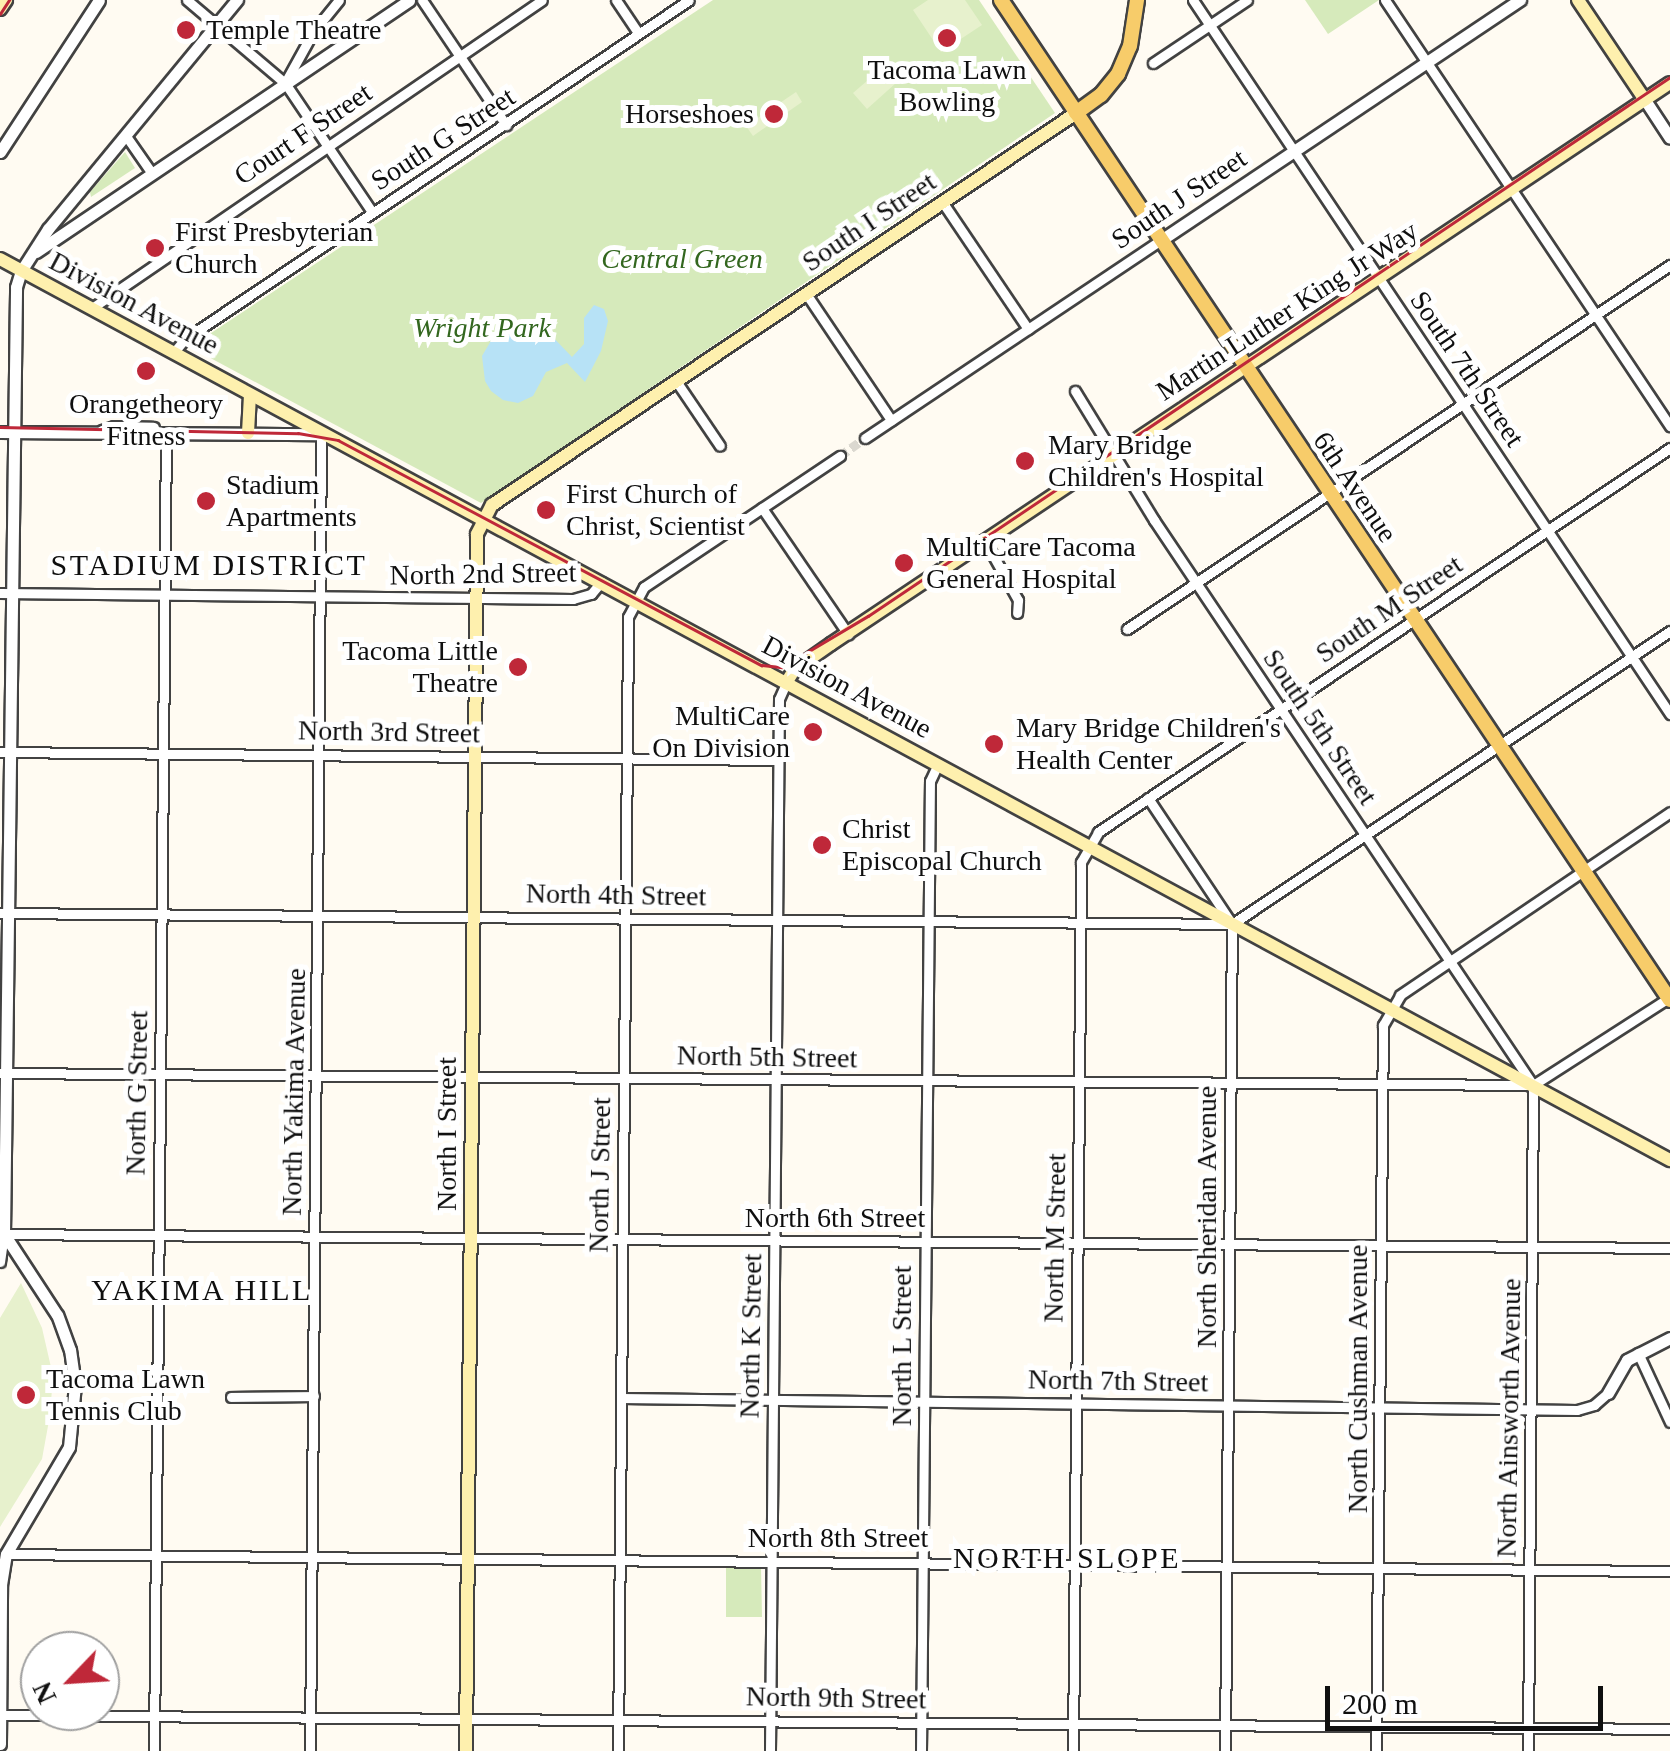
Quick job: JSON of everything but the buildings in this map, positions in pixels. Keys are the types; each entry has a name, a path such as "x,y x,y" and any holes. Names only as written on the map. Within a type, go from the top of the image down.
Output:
{"main road":[{"path":"0,9 6,0"},
{"name":"6th Avenue","path":"1000,0 1670,999"},
{"name":"South I Street","path":"484,520 492,505 1101,96 1118,74 1130,46 1137,0"},
{"path":"1578,0 1644,100"},
{"name":"Martin Luther King Jr Way","path":"786,683 794,670 1670,84"},
{"name":"Division Avenue","path":"0,260 1670,1160"},
{"path":"248,433 250,395"},
{"name":"North I Street","path":"466,1751 476,597 477,534 484,520"}],"street":[{"path":"0,152 99,0"},
{"path":"187,0 285,83 372,212"},
{"path":"0,1262 6,432 15,300 21,271 65,209 237,0"},
{"path":"285,83 313,32 339,0"},
{"path":"32,254 410,0"},
{"path":"422,0 506,125"},
{"name":"Court F Street","path":"92,308 542,0"},
{"path":"616,0 638,34"},
{"name":"South G Street","path":"174,352 185,339 689,0"},
{"name":"South 7th Street","path":"1193,0 1670,714"},
{"path":"1153,63 1247,0"},
{"path":"1385,0 1670,426"},
{"name":"South J Street","path":"864,438 1520,0"},
{"path":"1644,100 1670,138"},
{"path":"126,136 151,172"},
{"path":"65,209 110,200"},
{"path":"943,203 1028,329"},
{"path":"1127,629 1670,265"},
{"path":"806,295 892,420"},
{"path":"676,381 720,446"},
{"name":"South 5th Street","path":"1075,391 1197,583 1533,1085"},
{"path":"100,432 114,427 186,434"},
{"path":"6,432 322,434"},
{"name":"North Yakima Avenue","path":"310,1751 322,434"},
{"name":"North G Street","path":"154,1751 166,436"},
{"name":"South M Street","path":"1089,847 1098,832 1670,448"},
{"path":"635,601 644,587 840,456"},
{"path":"762,508 848,634"},
{"path":"985,541 1018,600 1016,613"},
{"name":"North 2nd Street","path":"5,593 582,599 601,582"},
{"name":"North J Street","path":"618,1751 628,617 635,601"},
{"path":"1148,798 1232,924 1670,631"},
{"name":"North K Street","path":"770,1751 778,760 779,699 786,683"},
{"name":"North 3rd Street","path":"4,752 778,760"},
{"name":"North L Street","path":"921,1751 930,781 938,764"},
{"path":"1390,1009 1400,994 1670,812"},
{"name":"North M Street","path":"1073,1751 1080,922 1082,862 1089,847"},
{"name":"North 4th Street","path":"3,913 1232,924"},
{"name":"North Sheridan Avenue","path":"1225,1751 1232,924"},
{"path":"1533,1085 1670,999"},
{"name":"North Cushman Avenue","path":"1376,1751 1383,1025 1390,1009"},
{"name":"North 5th Street","path":"3,1073 1533,1085"},
{"name":"North Ainsworth Avenue","path":"1528,1751 1533,1085"},
{"name":"North 6th Street","path":"2,1234 158,1232 1670,1248"},
{"path":"0,1744 1,1617 6,1554 69,1447 75,1385 70,1350 57,1315 2,1234"},
{"path":"1608,1392 1620,1368 1638,1353 1670,1338"},
{"path":"1638,1353 1670,1422"},
{"name":"North 7th Street","path":"621,1398 1586,1409 1608,1392"},
{"path":"231,1397 314,1396"},
{"name":"North 8th Street","path":"6,1554 1670,1571"},
{"name":"North 9th Street","path":"0,1715 1670,1729"}],"green space":[{"name":"Wright Park","path":"713,0 979,0 1055,113 481,503 190,347"},
{"name":"Tacoma Lawn Bowling","path":"928,0 965,0 982,25 941,52 913,10"},
{"path":"1305,0 1379,0 1328,34"},
{"path":"882,68 896,83 867,109 853,93"},
{"name":"Horseshoes","path":"796,92 802,102 753,136 746,126"},
{"path":"125,152 135,168 91,197 90,192"},
{"name":"Tacoma Lawn Tennis Club","path":"21,1283 42,1328 53,1376 50,1415 42,1459 0,1527 0,1318"},
{"path":"726,1567 761,1567 762,1617 726,1617"}],"water":[{"path":"594,305 604,309 608,321 601,351 585,382 567,363 546,372 533,396 518,403 503,400 491,391 485,381 482,356 492,339 529,324 546,330 572,357 584,344 584,318"}],"tunnel":[{"path":"840,456 865,438"}],"tram line":[{"path":"0,14 9,0"},
{"path":"0,427 298,433 338,440 762,665 782,667 868,616 1670,77"}],"place":[{"name":"Temple Theatre","path":"186,30"},
{"name":"Tacoma Lawn Bowling","path":"947,38"},
{"name":"Horseshoes","path":"774,114"},
{"name":"First Presbyterian Church","path":"155,248"},
{"name":"Orangetheory Fitness","path":"146,371"},
{"name":"Mary Bridge Children's Hospital","path":"1025,461"},
{"name":"Stadium Apartments","path":"206,501"},
{"name":"First Church of Christ, Scientist","path":"546,510"},
{"name":"MultiCare Tacoma General Hospital","path":"904,563"},
{"name":"Tacoma Little Theatre","path":"518,667"},
{"name":"MultiCare On Division","path":"813,732"},
{"name":"Mary Bridge Children's Health Center","path":"994,744"},
{"name":"Christ Episcopal Church","path":"822,845"},
{"name":"Tacoma Lawn Tennis Club","path":"26,1395"}],"district":[{"name":"STADIUM DISTRICT","path":"209,565"},
{"name":"YAKIMA HILL","path":"202,1290"},
{"name":"NORTH SLOPE","path":"1067,1558"}],"park label":[{"name":"Central Green","path":"682,259"}]}
